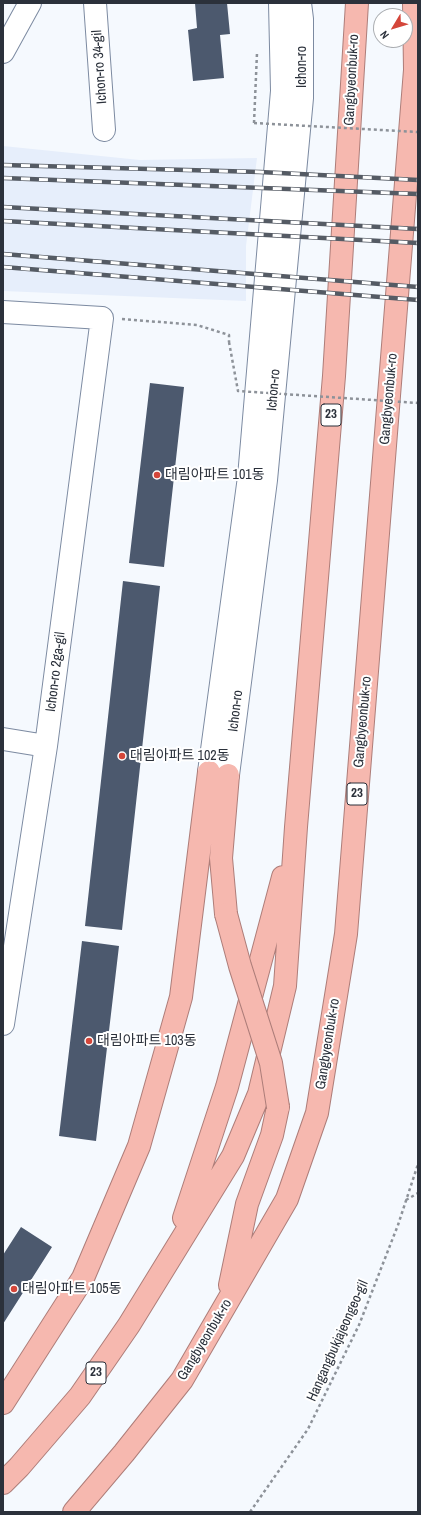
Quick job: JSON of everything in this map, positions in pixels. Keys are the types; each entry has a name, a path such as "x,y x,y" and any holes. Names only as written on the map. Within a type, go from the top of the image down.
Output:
{"highway":[{"name":"Gangbyeonbuk-ro","path":"3,1483 19,1467 80,1396 129,1325 233,1156 259,1094 285,986 296,827 334,376 357,3"},
{"name":"Gangbyeonbuk-ro","path":"74,1512 124,1453 182,1380 287,1199 317,1113 346,934 417,65 414,3"},
{"path":"218,773 221,858 226,914 240,966 271,1063 278,1107 272,1135 248,1204 226,1306"},
{"path":"3,1403 84,1278 140,1146 181,997 218,773"},
{"name":"Gangbyeonbuk-ro","path":"174,1251 226,1087 296,827"}],"main road":[{"path":"3,52 30,3"},
{"name":"Ichon-ro 34-gil","path":"95,3 104,130"},
{"name":"Ichon-ro","path":"218,773 249,477 282,91 280,3"},
{"name":"Ichon-ro","path":"218,773 266,480 302,98 302,19 300,3"},
{"path":"3,312 102,318"},
{"name":"Ichon-ro 2ga-gil","path":"3,1024 46,746 102,318"},
{"path":"3,739 46,746"}],"path":[{"path":"258,52 254,123 418,132"},
{"path":"102,318 197,325 229,335 238,391 418,403"},
{"name":"Hangangbukjajeongeo-gil","path":"250,1512 308,1430 359,1325 398,1225 418,1164"},
{"path":"406,1200 418,1194"}],"shaded area":[{"path":"3,146 140,160 257,158 246,246 246,301 3,291"}],"building":[{"path":"195,3 227,3 230,34 220,35 224,78 193,81 188,30 197,28"},
{"name":"대림아파트 101동","path":"150,383 184,387 164,567 129,563"},
{"name":"대림아파트 102동","path":"123,581 160,586 122,930 85,926"},
{"name":"대림아파트 103동","path":"82,941 119,946 96,1141 59,1136"},
{"name":"대림아파트 105동","path":"21,1227 52,1247 3,1324 3,1255"}],"railway":[{"path":"3,165 260,172 418,180"},
{"path":"3,178 418,194"},
{"path":"3,207 418,229"},
{"path":"3,221 418,243"},
{"path":"3,254 418,287"},
{"path":"3,267 418,300"}],"place":[{"name":"대림아파트 101동","path":"157,475"},
{"name":"대림아파트 102동","path":"122,756"},
{"name":"대림아파트 103동","path":"89,1041"},
{"name":"대림아파트 105동","path":"14,1289"}]}
